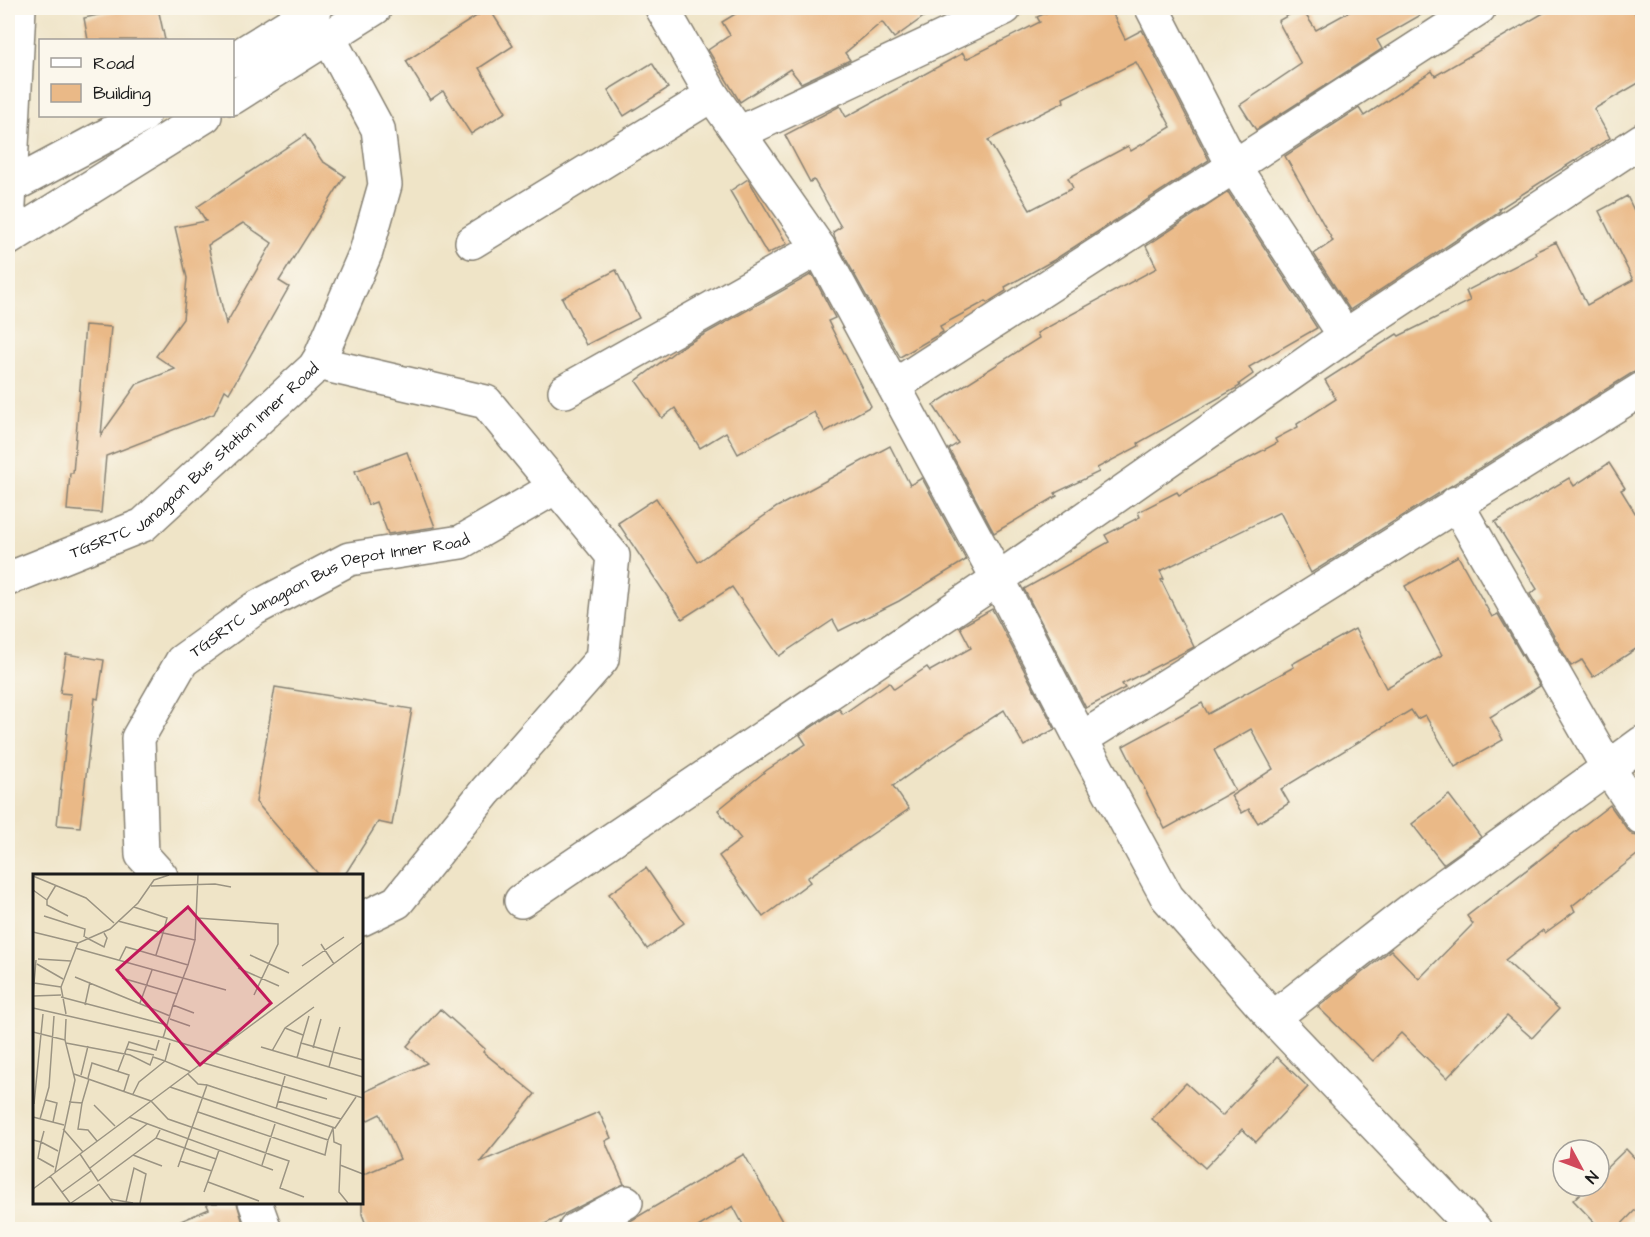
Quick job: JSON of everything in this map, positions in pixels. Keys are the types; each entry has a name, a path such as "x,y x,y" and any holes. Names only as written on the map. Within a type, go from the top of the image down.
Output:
{"main road":[{"path":"8,225 19,8"},
{"path":"234,59 316,8"},
{"path":"234,97 375,8"},
{"path":"739,133 1005,8"},
{"path":"1152,8 1233,165 1345,336"},
{"path":"894,386 1479,8"},
{"path":"673,12 712,95 819,248 1167,897 1273,1018 1469,1228"},
{"name":"TGSRTC Janagaon Bus Station Inner Road","path":"8,579 143,525 317,363 366,252 385,185 378,129 329,38"},
{"path":"472,242 712,95"},
{"path":"9,188 141,117"},
{"path":"8,239 203,117"},
{"path":"521,901 998,579 1345,336 1642,140"},
{"path":"565,391 819,248"},
{"path":"317,363 486,402 613,556 602,659 486,791 397,902 363,919"},
{"path":"1081,739 1642,389"},
{"name":"TGSRTC Janagaon Bus Depot Inner Road","path":"159,874 142,855 138,738 182,661 254,609 349,560 461,542 556,487"},
{"path":"1456,503 1608,768 1642,818"},
{"path":"1273,1018 1411,910 1642,743"},
{"path":"575,1230 626,1202"},
{"path":"255,1204 266,1230"}],"building":[{"path":"130,8 158,8 165,39 88,39 84,18"},
{"path":"489,8 513,46 479,68 506,112 471,134 443,91 430,100 406,61"},
{"path":"745,8 936,8 894,38 882,22 845,53 850,60 801,83 790,69 740,102 708,50 730,35 722,22"},
{"path":"1056,8 1110,8 1125,39 1142,30 1209,160 1054,260 1005,287 1006,291 987,303 986,301 940,326 943,332 900,357 836,241 833,232 841,227 814,180 810,182 785,135 840,106 846,117 963,53 966,59 1040,22 1037,17","holes":["1136,62 1171,127 1131,151 1128,146 1068,178 1073,188 1030,210 988,140 1064,102 1063,98"]},
{"path":"1301,8 1316,30 1356,8 1433,8 1377,40 1382,49 1256,130 1240,105 1301,64 1278,21"},
{"path":"1552,8 1632,8 1642,27 1642,81 1594,109 1610,138 1499,209 1500,211 1350,310 1314,254 1333,241 1285,156 1359,108 1364,116 1432,71 1435,76"},
{"path":"652,63 668,88 624,116 608,90"},
{"path":"305,135 322,161 345,176 279,281 289,287 229,393 225,390 214,414 106,456 101,513 67,510 70,473 73,473 85,325 111,327 101,435 137,384 175,369 156,356 183,319 187,278 175,227 206,221 197,207","holes":["243,223 272,243 226,324 208,245"]},
{"path":"748,179 787,244 767,254 730,191"},
{"path":"1228,192 1317,328 1249,367 1253,374 1239,384 1240,386 1138,443 1139,446 1097,468 1099,472 1055,493 1057,496 994,533 949,449 958,443 933,405 1039,338 1037,333 1157,268 1146,246"},
{"path":"1627,196 1642,227 1642,370 1632,373 1311,573 1280,512 1160,571 1164,579 1161,580 1194,647 1122,684 1125,688 1086,708 1024,589 1109,542 1105,535 1140,517 1138,512 1177,492 1179,495 1277,443 1275,439 1298,427 1297,424 1336,399 1325,380 1397,334 1399,336 1470,301 1466,291 1536,255 1535,252 1556,242 1587,305 1633,280 1599,211"},
{"path":"616,270 639,318 586,345 562,298"},
{"path":"812,274 835,318 828,321 871,406 825,432 814,412 738,454 726,432 700,448 675,408 662,418 636,381 680,348"},
{"path":"890,446 910,485 922,478 966,560 899,601 839,631 833,620 779,656 732,587 682,619 618,523 656,498 698,562 777,507"},
{"path":"407,452 435,527 388,534 376,502 368,505 355,471"},
{"path":"1609,463 1625,488 1621,490 1642,524 1642,645 1593,677 1582,660 1571,666 1530,594 1537,589 1495,522 1569,478 1574,486"},
{"path":"1458,556 1492,617 1498,614 1540,686 1490,717 1503,740 1455,767 1425,715 1417,719 1411,710 1281,789 1289,803 1258,823 1249,809 1242,813 1231,796 1273,769 1251,729 1214,750 1235,790 1165,829 1123,746 1202,703 1208,714 1294,667 1292,664 1355,629 1386,688 1442,655 1405,586"},
{"path":"992,609 1055,729 1024,746 1004,710 893,786 909,809 807,878 810,882 763,917 719,856 741,839 718,810 767,770 806,744 800,735 839,709 843,714 889,682 894,689 927,667 930,671 971,648 960,627"},
{"path":"66,654 104,660 98,699 95,698 80,827 57,825 71,694 60,693"},
{"path":"275,687 412,709 392,825 378,822 345,874 318,874 256,802"},
{"path":"1449,795 1481,837 1443,864 1412,824"},
{"path":"1610,805 1633,835 1642,837 1642,851 1572,906 1575,911 1545,933 1543,930 1505,960 1559,1009 1532,1038 1507,1016 1447,1078 1401,1033 1373,1061 1318,1007 1391,950 1419,979 1473,924 1467,916"},
{"path":"646,868 684,923 647,949 609,894"},
{"path":"440,1009 485,1049 483,1052 535,1094 480,1162 599,1112 611,1138 605,1141 624,1184 533,1230 368,1230 362,1214 363,1175 400,1159 380,1114 363,1122 363,1093 427,1063 407,1046"},
{"path":"1277,1057 1308,1087 1256,1142 1242,1129 1205,1168 1152,1119 1186,1083 1222,1116"},
{"path":"1626,1149 1642,1166 1642,1203 1616,1230 1602,1230 1573,1200 1575,1198 1611,1198 1611,1163"},
{"path":"744,1154 787,1230 746,1230 733,1206 693,1230 615,1230"},
{"path":"206,1204 237,1204 245,1230 160,1230 209,1209"}]}
